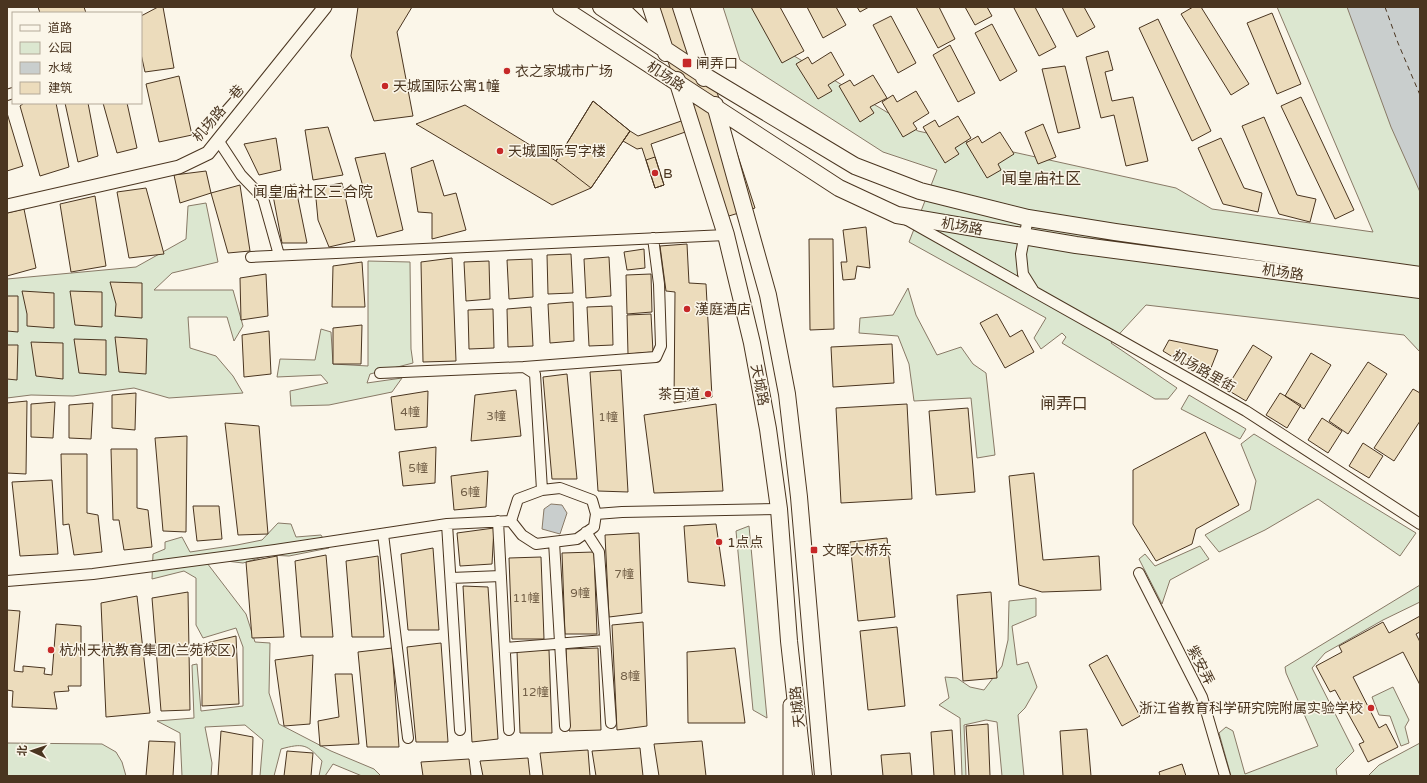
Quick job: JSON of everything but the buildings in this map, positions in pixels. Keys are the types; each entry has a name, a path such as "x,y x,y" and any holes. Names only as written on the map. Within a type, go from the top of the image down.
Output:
{"main road":[{"name":"机场路","path":"561,7 839,188 897,215 1076,245 1420,290"},
{"name":"机场路","path":"601,7 702,74 855,166 920,191 1028,218 1115,232 1420,275"},
{"name":"机场路","path":"621,7 665,49"},
{"name":"天城路","path":"651,7 679,84 726,235 753,350 768,429 779,509 789,641 804,776"},
{"name":"天城路","path":"680,7 702,74 717,109 768,295 787,394 799,497 823,776"}],"street":[{"name":"机场路一巷","path":"7,206 179,167 208,153 325,7"},
{"path":"218,140 241,175 264,198 279,256"},
{"path":"897,215 1034,292"},
{"name":"机场路里街","path":"1028,218 1021,254 1023,274 1034,292 1246,411 1420,524"},
{"path":"251,257 726,235"},
{"path":"380,373 524,367 656,357 661,346 660,284 653,238"},
{"path":"524,367 534,374 542,490"},
{"path":"560,488 592,500 596,514 594,527 577,539 536,544 522,535 511,521 518,499 542,490 560,488"},
{"path":"596,514 779,509"},
{"path":"498,521 508,730"},
{"path":"7,581 93,574 447,524 511,521"},
{"path":"447,524 460,730"},
{"path":"586,532 599,552 611,723"},
{"path":"383,534 408,738"},
{"path":"554,542 565,726"},
{"name":"紫安弄","path":"1139,573 1202,697 1225,776"},
{"path":"451,578 501,576"},
{"path":"504,648 605,640"},
{"path":"789,641 790,776"},
{"path":"820,743 829,776"}],"green space":[{"path":"723,7 760,7 781,48 918,131 1176,188 1212,209 1373,232 1277,7 1420,7 1420,352 1404,335 1146,305 1111,343 1177,388 1168,399 1155,399 1062,343 1066,337 1062,333 1041,349 1034,338 1046,318 909,242 937,170 883,152 740,60"},
{"path":"206,203 218,262 172,273 154,290 233,290 243,326 234,341 227,317 188,317 190,348 216,356 233,376 243,393 169,398 134,388 73,396 31,395 7,398 7,279 136,267 186,239 188,206"},
{"path":"368,261 410,262 411,349 413,363 370,374 367,383 402,378 392,392 329,405 291,406 290,391 328,383 321,375 277,377 280,359 315,360 321,329 331,332 333,364 368,366"},
{"path":"908,288 916,315 937,355 961,347 973,364 986,373 995,455 977,458 971,398 914,401 909,364 898,336 859,333 860,318 893,315"},
{"path":"1189,395 1246,429 1240,439 1181,409"},
{"path":"1254,434 1416,533 1400,556 1318,499 1265,530 1219,552 1205,535 1250,510 1256,481 1241,444"},
{"path":"278,523 291,524 296,537 321,535 329,548 289,556 269,555 243,563 218,560 207,563 246,614 255,642 270,643 269,693 279,724 331,751 374,769 381,776 362,776 333,764 325,776 319,776 322,761 308,748 304,746 295,746 281,749 274,776 260,776 263,740 245,725 205,727 212,763 211,776 182,776 180,733 157,721 194,718 192,665 197,664 201,711 243,706 243,647 236,628 203,638 196,625 196,578 184,571 152,579 153,554 165,549 165,542 182,537 190,552 262,540"},
{"path":"749,526 767,718 753,710 736,531"},
{"path":"1200,546 1209,559 1170,580 1162,604 1139,559 1145,554 1155,566"},
{"path":"1420,585 1420,602 1383,620 1325,653 1312,668 1354,751 1336,769 1337,776 1231,776 1219,733 1226,727 1233,731 1245,774 1318,746 1286,673 1285,667"},
{"path":"1036,598 1036,616 1012,626 1017,665 1028,662 1037,687 1025,708 1018,715 1024,776 1002,776 997,722 986,720 964,725 966,776 962,776 960,718 939,705 949,698 945,677 957,678 970,687 984,690 1002,666 1008,640 1009,601"},
{"path":"1393,687 1409,720 1405,727 1409,743 1401,746 1390,716 1379,715 1372,697"},
{"path":"7,743 102,744 116,752 122,762 126,776 7,776"},
{"path":"1420,743 1420,776 1368,776 1379,765"}],"water":[{"path":"1347,7 1420,7 1420,192 1391,127"},
{"path":"551,504 562,505 567,513 560,534 542,529 544,509"}],"ferry route":[{"path":"1385,7 1398,43 1420,95"}],"place":[{"name":"闸弄口","path":"687,63"},
{"name":"衣之家城市广场","path":"507,71"},
{"name":"天城国际公寓1幢","path":"385,86"},
{"name":"天城国际写字楼","path":"500,151"},
{"name":"B","path":"655,173"},
{"name":"漢庭酒店","path":"687,309"},
{"name":"茶百道","path":"708,394"},
{"name":"1点点","path":"719,542"},
{"name":"文晖大桥东","path":"814,550"},
{"name":"杭州天杭教育集团(兰苑校区)","path":"51,650"},
{"name":"浙江省教育科学研究院附属实验学校","path":"1371,708"}],"district":[{"name":"闻皇庙社区","path":"1041,178"},
{"name":"闻皇庙社区三合院","path":"313,192"},
{"name":"闸弄口","path":"1064,403"}]}
